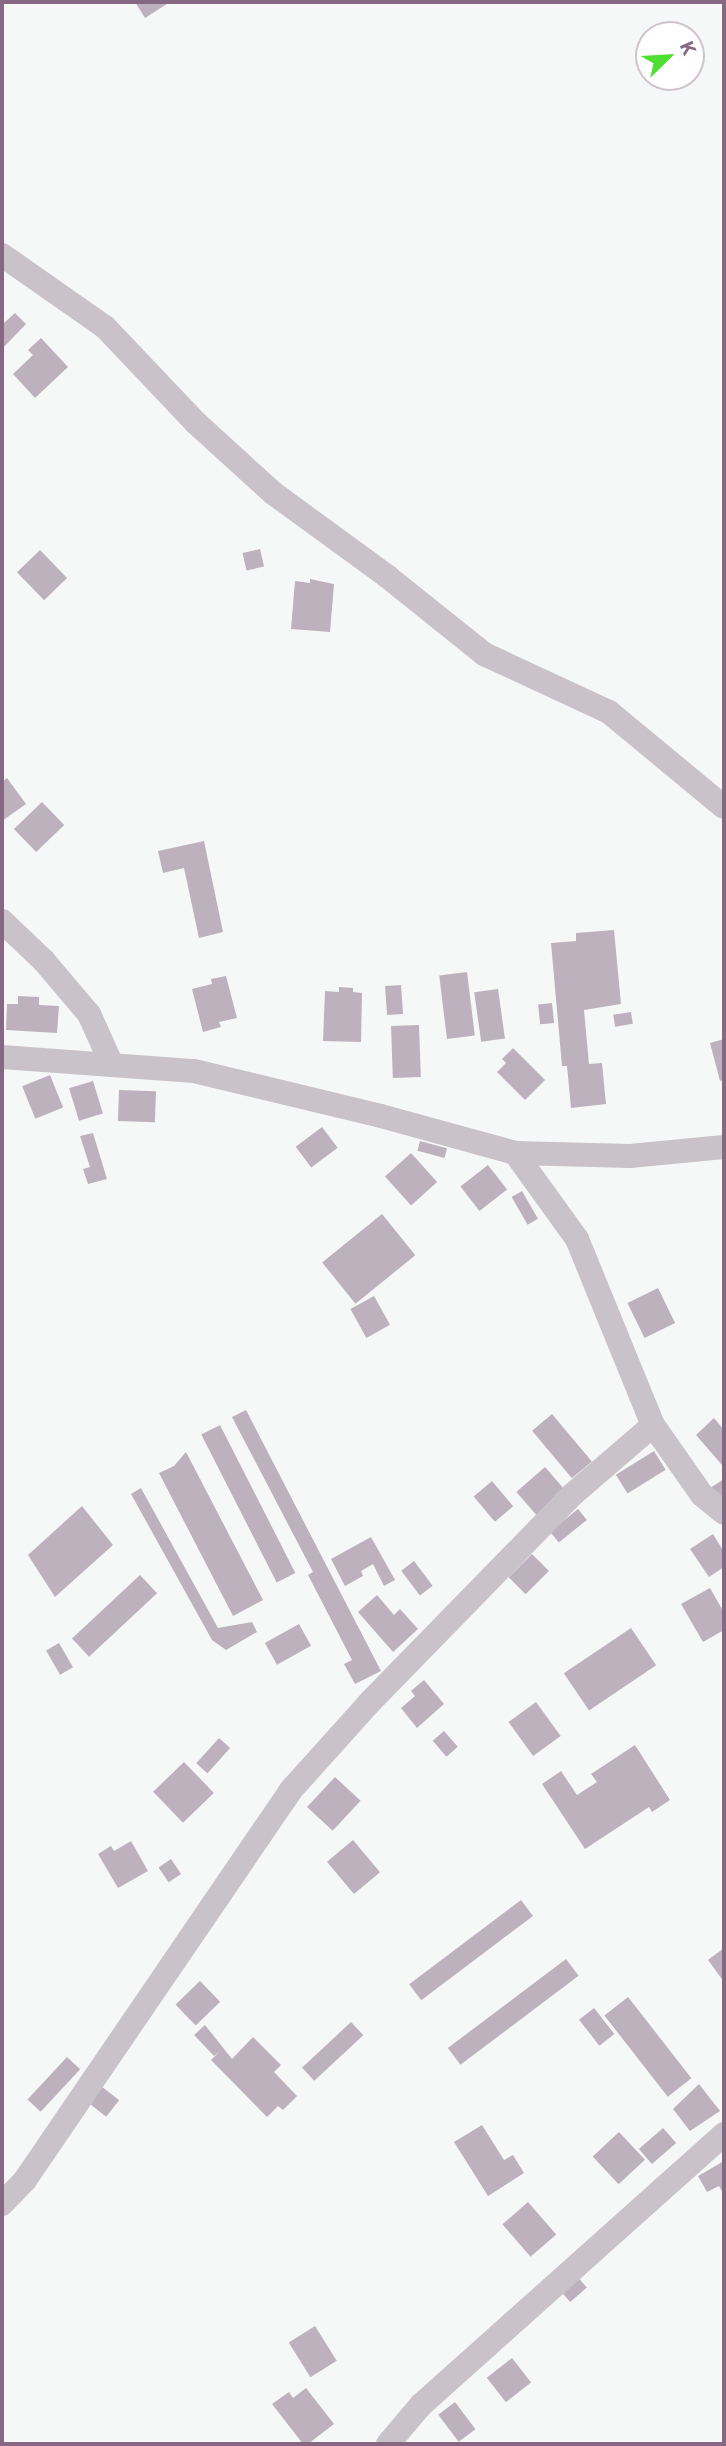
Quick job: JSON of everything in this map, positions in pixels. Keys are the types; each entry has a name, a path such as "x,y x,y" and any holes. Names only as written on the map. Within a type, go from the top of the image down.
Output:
{"street":[{"path":"2,255 105,327 189,416 273,493 388,577 484,654 609,712 724,807"},
{"path":"2,921 44,961 89,1014 112,1065"},
{"path":"2,1057 194,1072 381,1116 515,1153 630,1156 724,1147"},
{"path":"515,1153 577,1239 653,1424 702,1495 724,1513"},
{"path":"2,2204 32,2171 290,1791 370,1702 572,1495 653,1424"},
{"path":"388,2444 421,2405 724,2134"}],"building":[{"path":"135,2 170,2 145,18"},
{"path":"15,313 26,324 2,349 2,320 4,323"},
{"path":"41,338 68,367 35,398 13,374 33,355 28,350"},
{"path":"260,549 264,567 247,571 242,553"},
{"path":"40,550 67,578 44,600 17,572"},
{"path":"310,579 334,584 330,632 291,629 295,581 310,583"},
{"path":"7,778 26,804 2,821 2,782"},
{"path":"42,802 64,825 36,852 14,829"},
{"path":"204,841 223,932 199,938 184,868 163,873 158,851"},
{"path":"614,930 621,1004 584,1010 589,1064 602,1063 606,1104 571,1108 567,1066 562,1066 551,943 576,941 576,933"},
{"path":"467,972 475,1036 447,1039 439,975"},
{"path":"226,976 237,1018 219,1022 221,1027 203,1032 192,989 212,984 211,979"},
{"path":"401,985 403,1014 387,1015 385,986"},
{"path":"339,987 353,988 353,992 362,993 361,1042 323,1041 325,991 339,992"},
{"path":"498,989 505,1039 481,1042 474,992"},
{"path":"18,996 39,997 39,1005 59,1006 57,1033 6,1030 7,1004 18,1004"},
{"path":"552,1003 554,1023 540,1024 538,1004"},
{"path":"631,1012 633,1024 615,1027 613,1015"},
{"path":"419,1025 421,1077 393,1078 391,1026"},
{"path":"724,1039 724,1080 720,1081 710,1043"},
{"path":"513,1048 545,1080 525,1100 497,1072 506,1063 502,1059"},
{"path":"50,1075 63,1107 35,1119 22,1086"},
{"path":"93,1081 103,1114 79,1121 69,1088"},
{"path":"119,1090 156,1091 155,1122 118,1121"},
{"path":"322,1127 338,1148 311,1168 296,1147"},
{"path":"93,1133 107,1179 88,1184 83,1169 90,1167 80,1136"},
{"path":"420,1141 447,1148 444,1158 417,1151"},
{"path":"411,1153 437,1182 411,1205 385,1176"},
{"path":"488,1165 507,1189 480,1211 460,1187"},
{"path":"522,1191 538,1219 528,1225 512,1197"},
{"path":"382,1214 415,1255 356,1304 322,1262"},
{"path":"658,1288 675,1323 645,1338 627,1303"},
{"path":"374,1296 390,1325 366,1338 350,1309"},
{"path":"246,1410 381,1671 355,1684 344,1664 352,1660 308,1575 313,1572 232,1417"},
{"path":"552,1414 592,1461 572,1478 532,1431"},
{"path":"714,1418 724,1430 722,1465 696,1435"},
{"path":"220,1425 295,1573 277,1582 201,1435"},
{"path":"654,1451 666,1470 627,1494 616,1475"},
{"path":"186,1452 263,1600 233,1616 159,1473 174,1466"},
{"path":"545,1467 566,1491 537,1516 516,1492"},
{"path":"724,1479 724,1498 710,1488"},
{"path":"492,1481 513,1506 495,1522 474,1496"},
{"path":"141,1488 218,1628 252,1622 257,1632 226,1650 212,1640 131,1494"},
{"path":"82,1506 113,1545 55,1597 28,1555"},
{"path":"578,1509 587,1520 559,1543 550,1532"},
{"path":"713,1534 724,1552 724,1567 709,1577 690,1549"},
{"path":"371,1537 395,1580 384,1586 373,1564 361,1571 363,1576 345,1586 331,1559"},
{"path":"532,1554 549,1571 526,1594 509,1577"},
{"path":"414,1561 433,1586 420,1595 401,1571"},
{"path":"140,1575 157,1593 89,1657 72,1638"},
{"path":"710,1588 722,1609 724,1607 724,1630 703,1642 681,1604"},
{"path":"377,1595 394,1615 400,1609 418,1629 393,1652 358,1612"},
{"path":"299,1624 311,1646 277,1665 265,1643"},
{"path":"631,1628 656,1665 589,1711 564,1673"},
{"path":"59,1643 73,1667 60,1675 46,1650"},
{"path":"424,1680 444,1704 417,1728 401,1708 415,1696 411,1691"},
{"path":"536,1702 561,1736 533,1756 508,1722"},
{"path":"444,1731 458,1747 446,1757 433,1741"},
{"path":"219,1738 230,1748 207,1773 196,1763"},
{"path":"635,1745 670,1800 652,1812 649,1807 585,1849 542,1784 561,1771 577,1795 597,1782 591,1774"},
{"path":"184,1762 214,1793 183,1823 153,1792"},
{"path":"335,1777 361,1801 333,1831 307,1807"},
{"path":"353,1840 380,1872 354,1894 327,1862"},
{"path":"131,1841 148,1871 118,1888 98,1854 111,1846 114,1851"},
{"path":"171,1859 181,1874 169,1882 159,1867"},
{"path":"521,1900 533,1916 421,2000 409,1984"},
{"path":"724,1948 724,1982 708,1960"},
{"path":"566,1959 579,1976 460,2065 448,2048"},
{"path":"200,1981 220,2002 196,2025 176,2005"},
{"path":"628,1997 691,2078 668,2097 604,2015"},
{"path":"594,2008 614,2034 599,2046 579,2020"},
{"path":"351,2022 363,2035 314,2081 302,2068"},
{"path":"205,2025 232,2059 253,2037 281,2065 274,2072 297,2096 283,2110 278,2106 267,2117 211,2060 220,2051 214,2056 194,2035"},
{"path":"67,2057 80,2069 41,2112 27,2099"},
{"path":"699,2084 720,2111 690,2131 673,2109"},
{"path":"101,2086 119,2100 106,2117 88,2103"},
{"path":"482,2125 504,2160 513,2155 524,2173 488,2196 454,2142"},
{"path":"663,2128 676,2143 652,2164 639,2149"},
{"path":"619,2132 645,2160 619,2184 593,2157"},
{"path":"724,2161 724,2195 719,2186 707,2192 698,2176"},
{"path":"528,2202 556,2234 531,2257 502,2224"},
{"path":"575,2274 587,2288 570,2302 558,2288"},
{"path":"315,2326 337,2361 310,2377 289,2342"},
{"path":"512,2358 531,2382 506,2402 487,2378"},
{"path":"306,2388 334,2424 308,2444 303,2444 272,2404 289,2392 293,2398"},
{"path":"455,2402 475,2429 459,2442 438,2415"}]}
